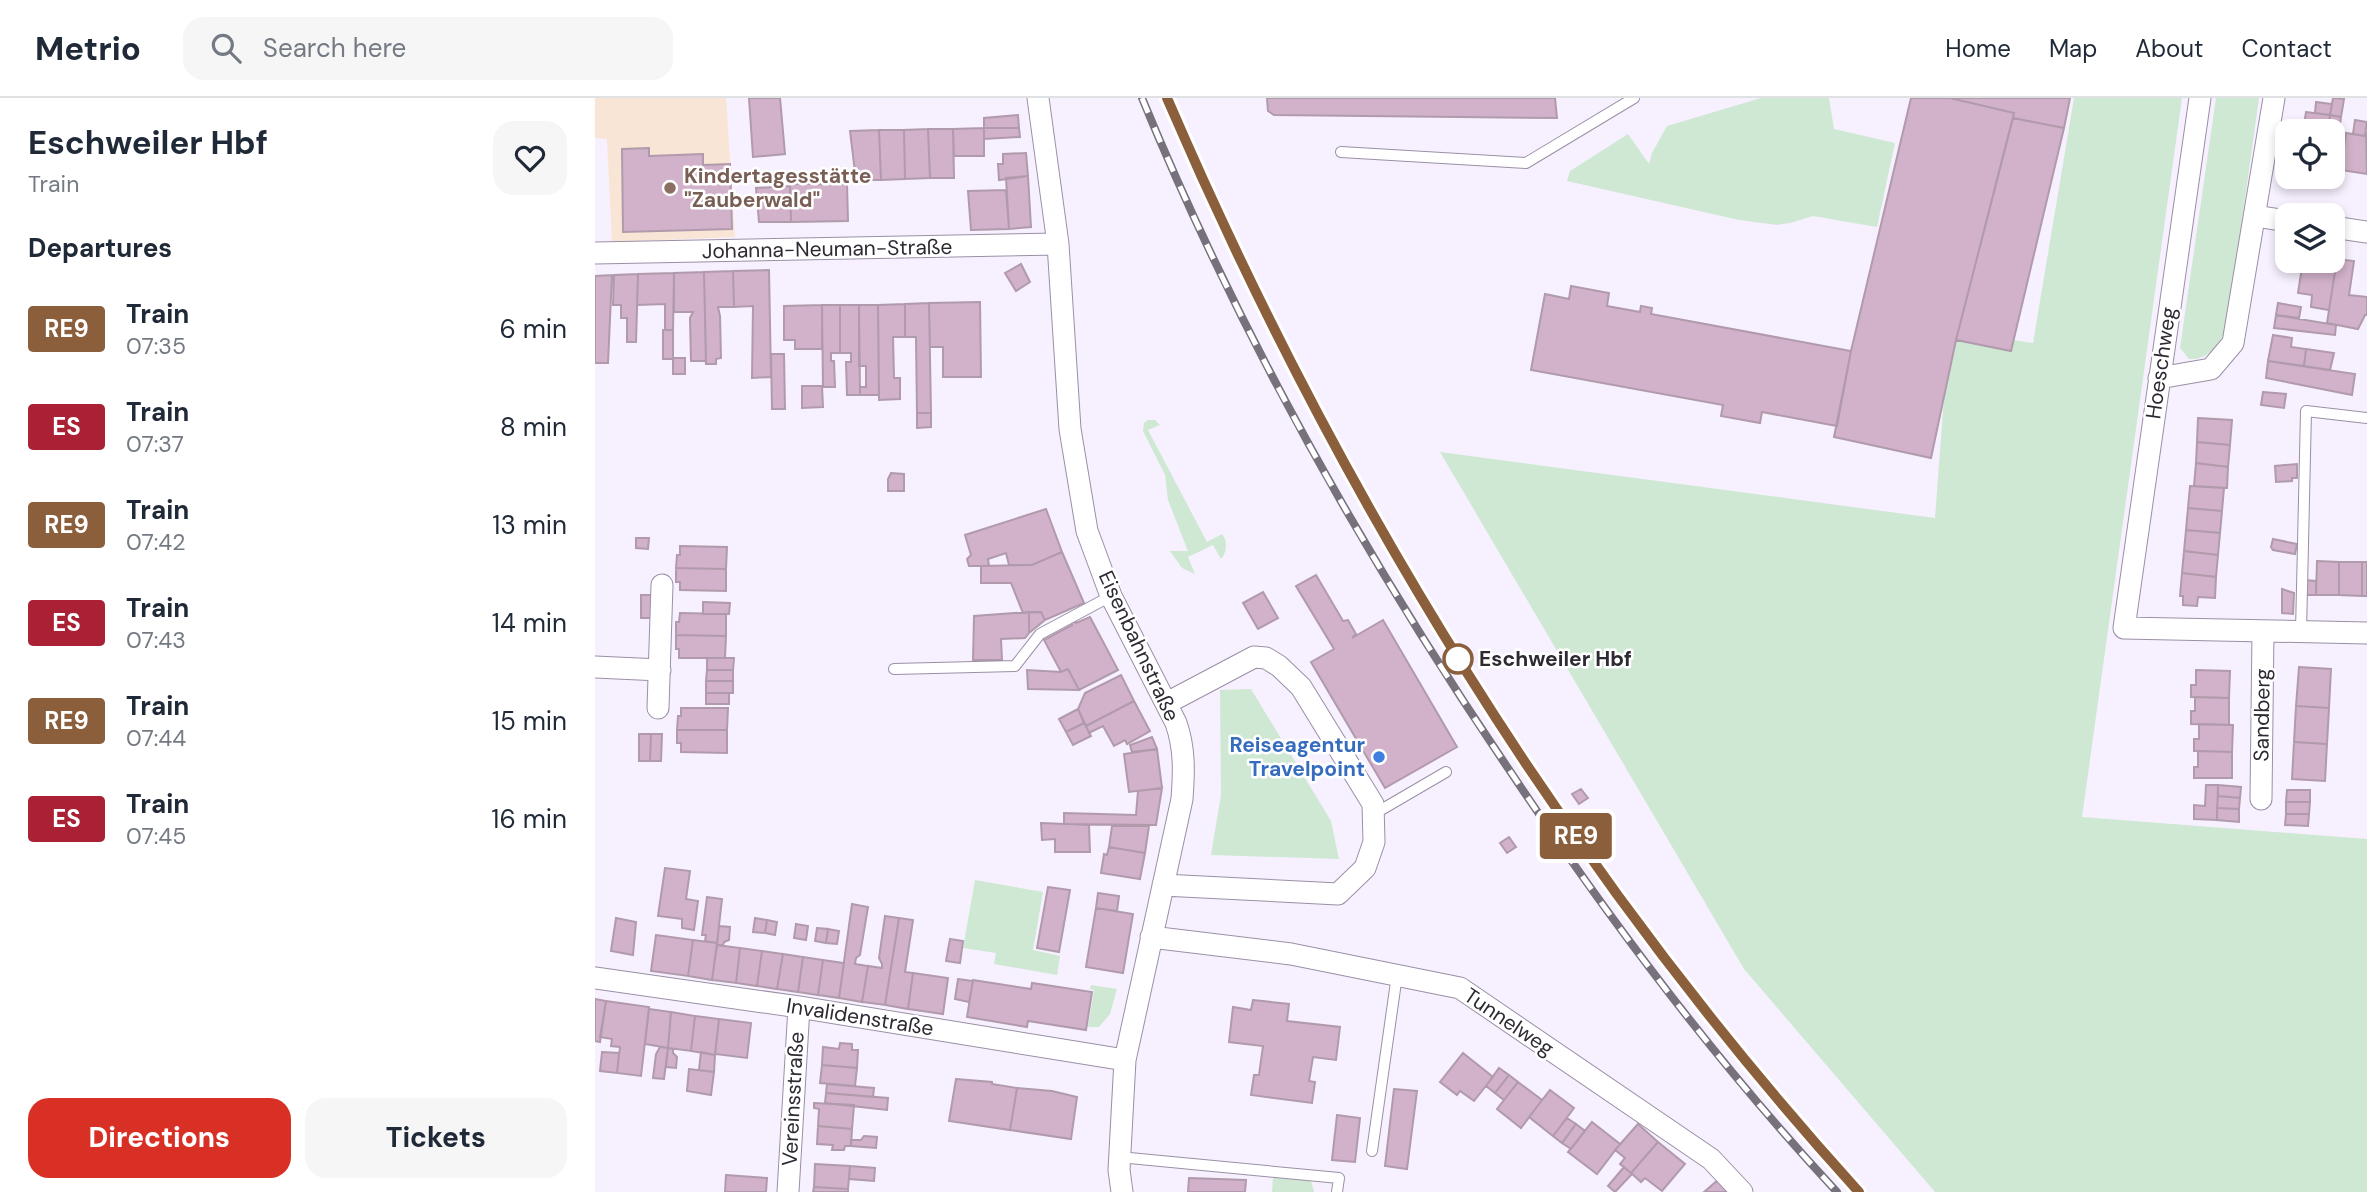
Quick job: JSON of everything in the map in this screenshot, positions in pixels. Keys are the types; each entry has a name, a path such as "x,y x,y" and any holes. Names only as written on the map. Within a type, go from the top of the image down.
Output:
{"street":[{"name":"Eisenbahnstraße","path":"1038,98 1058,244 1070,429 1087,531 1111,596 1167,703 1182,742 1185,770 1182,799 1125,1060 1119,1157 1122,1192"},
{"name":"Hoeschweg","path":"2200,98 2123,628 2263,631"},
{"path":"2159,378 2211,369 2234,343 2274,98"},
{"path":"2255,216 2275,219"},
{"path":"2345,229 2367,232"},
{"name":"Johanna-Neuman-Straße","path":"595,253 1058,244"},
{"path":"658,708 653,669 662,585"},
{"path":"2263,631 2367,633"},
{"name":"Sandberg","path":"2261,799 2263,631"},
{"path":"1163,885 1338,894 1365,868 1374,842 1373,804 1301,687 1279,666 1266,658 1254,657 1167,703"},
{"path":"595,667 653,669"},
{"name":"Tunnelweg","path":"1151,937 1291,954 1459,988 1711,1159 1742,1192"},
{"name":"Invalidenstraße","path":"595,978 799,1007 1125,1060"},
{"name":"Vereinsstraße","path":"787,1192 799,1007"}],"lane":[{"path":"1341,152 1526,163 1634,98"},
{"path":"2301,632 2306,411 2367,418"},
{"path":"894,669 1015,666 1040,634 1111,596"},
{"path":"1374,814 1446,772"},
{"path":"1372,1151 1397,975"},
{"path":"1119,1157 1339,1178 1337,1192"}],"shaded area":[{"name":"Kindertagesstätte \"Zauberwald\"","path":"595,98 726,98 735,237 612,242 607,139 595,138"}],"green space":[{"path":"1761,98 1829,98 1834,129 1895,143 1877,227 1813,216 1777,225 1739,220 1567,181 1570,171 1628,134 1649,164 1667,126"},
{"path":"2074,98 2182,98 2082,817 2367,839 2367,1192 1935,1192 1744,969 1440,452 1935,518 1949,330 2033,343"},
{"path":"2216,98 2259,98 2227,329 2208,354 2189,359 2180,348"},
{"path":"1155,420 1160,425 1148,430 1207,542 1222,534 1226,543 1221,559 1213,545 1188,557 1195,574 1182,568 1170,551 1188,551 1168,500 1165,475 1143,431 1144,423"},
{"path":"1251,689 1331,821 1339,859 1211,855 1221,795 1220,690"},
{"path":"975,880 1043,892 1033,950 1060,956 1057,975 994,964 996,953 963,948"},
{"path":"1091,985 1117,989 1110,1014 1099,1027 1088,1027 1094,990 1090,989"},
{"path":"1273,1177 1311,1181 1314,1192 1272,1192"}],"building":[{"path":"749,98 780,98 785,154 753,157"},
{"path":"1267,98 1555,98 1557,118 1274,115 1268,111"},
{"path":"1911,98 1950,98 2014,113 1956,340 1931,458 1834,437 1851,351"},
{"path":"1950,98 2070,98 2064,128 2013,118 2014,113"},
{"path":"2333,98 2344,99 2341,117 2330,115"},
{"path":"2316,102 2332,104 2330,115 2315,113"},
{"path":"2306,112 2330,115 2329,119 2305,119"},
{"path":"1018,115 1019,128 984,128 984,118"},
{"path":"2330,115 2341,117 2341,119 2330,119"},
{"path":"2013,118 2064,128 2011,351 1956,340"},
{"path":"2355,120 2367,122 2365,136 2353,134"},
{"path":"984,128 1019,128 1020,137 984,139"},
{"path":"984,128 984,156 954,156 953,129"},
{"path":"928,129 930,178 905,179 904,130"},
{"path":"928,129 953,129 954,178 930,178"},
{"path":"879,130 904,130 905,179 881,180"},
{"path":"879,130 881,180 856,180 850,131"},
{"path":"2366,132 2367,174 2345,171 2346,133 2365,136"},
{"path":"649,148 649,156 703,154 703,165 730,164 732,229 623,232 622,149"},
{"path":"1026,153 1028,176 999,180 998,164 1003,164 1003,154"},
{"path":"1028,176 1031,227 1009,229 1006,178"},
{"path":"790,184 847,184 848,221 791,222"},
{"path":"790,186 791,222 759,222 756,188"},
{"path":"1006,190 1009,229 971,230 968,191"},
{"path":"2345,260 2354,261 2349,295 2367,297 2367,315 2358,329 2327,323 2335,273 2345,273"},
{"path":"1021,264 1030,282 1016,291 1005,273"},
{"path":"769,270 771,377 752,378 753,306 734,307 733,271"},
{"path":"733,271 734,307 718,307 721,358 716,359 716,364 706,364 704,272"},
{"path":"704,272 706,361 691,361 690,318 693,312 674,312 674,273"},
{"path":"674,273 673,330 665,330 665,304 637,305 638,274"},
{"path":"2301,273 2335,273 2329,310 2311,307 2312,295 2298,293"},
{"path":"638,274 636,342 627,342 627,318 621,318 621,305 613,305 614,275"},
{"path":"612,275 608,363 595,363 595,276"},
{"path":"1571,286 1609,293 1607,306 1640,312 1641,306 1652,308 1651,314 1851,351 1837,426 1762,412 1760,423 1721,416 1723,405 1531,370 1545,294 1569,299"},
{"path":"980,302 981,377 943,377 943,347 930,347 929,303"},
{"path":"929,303 931,413 917,413 916,337 905,337 905,304"},
{"path":"2278,303 2301,307 2299,318 2276,315"},
{"path":"905,304 905,337 893,337 894,378 900,378 900,399 879,400 878,305"},
{"path":"822,305 840,305 840,353 831,353 835,387 823,387"},
{"path":"822,305 822,349 795,349 795,340 784,340 784,306"},
{"path":"840,305 859,305 860,395 847,395 846,362 851,362 851,353 840,353"},
{"path":"859,305 878,305 879,395 860,395 860,387 866,387 866,366 859,366"},
{"path":"2276,315 2336,325 2335,335 2274,328"},
{"path":"663,330 673,330 673,359 663,359"},
{"path":"2273,335 2292,338 2291,347 2306,349 2304,366 2268,361"},
{"path":"2306,349 2334,353 2330,370 2304,366"},
{"path":"771,354 784,354 785,409 772,409"},
{"path":"673,358 685,358 685,374 673,374"},
{"path":"2268,361 2355,374 2352,395 2266,378"},
{"path":"802,386 822,386 823,407 802,408"},
{"path":"2263,392 2286,394 2284,408 2261,405"},
{"path":"917,413 931,413 931,427 917,428"},
{"path":"2198,418 2232,420 2230,445 2197,442"},
{"path":"2197,442 2230,445 2228,467 2196,463"},
{"path":"2196,463 2228,467 2227,488 2194,486"},
{"path":"2297,464 2297,478 2276,482 2275,466"},
{"path":"891,473 904,474 904,491 888,491"},
{"path":"2190,486 2224,488 2222,511 2188,508"},
{"path":"2188,508 2222,511 2220,533 2186,530"},
{"path":"1046,509 1062,552 1032,565 1009,565 1006,553 988,559 989,566 969,566 967,559 971,555 965,535"},
{"path":"2186,530 2220,533 2218,555 2184,551"},
{"path":"636,538 649,538 648,549 636,548"},
{"path":"2273,539 2297,544 2295,554 2273,550"},
{"path":"680,546 727,547 726,569 676,568"},
{"path":"2184,551 2218,555 2216,577 2182,573"},
{"path":"1062,552 1084,603 1045,620 1041,612 1023,613 1011,583 981,583 981,566 1032,565"},
{"path":"2317,561 2339,562 2339,595 2316,595"},
{"path":"2339,562 2362,562 2362,596 2339,595"},
{"path":"2362,562 2367,562 2367,596 2362,596"},
{"path":"676,568 726,569 726,591 680,590 680,582 676,582"},
{"path":"2182,573 2216,577 2215,598 2198,597 2197,606 2183,605 2183,596 2180,596"},
{"name":"Eschweiler Hbf","path":"1316,575 1343,621 1348,620 1356,634 1352,638 1383,620 1457,747 1385,788 1311,662 1334,649 1296,586"},
{"path":"2305,580 2316,581 2316,595 2305,595"},
{"path":"2282,589 2294,593 2293,614 2282,613"},
{"path":"1263,592 1278,618 1258,629 1243,603"},
{"path":"641,595 653,595 652,618 641,618"},
{"path":"703,602 730,603 729,614 703,614"},
{"path":"1029,612 1041,612 1045,620 1029,633"},
{"path":"1029,612 1029,633 1025,638 1001,639 1002,660 973,660 974,616"},
{"path":"680,613 726,614 726,636 676,635 676,622 679,622"},
{"path":"1090,617 1118,670 1079,690 1068,669 1061,672 1044,640 1075,621 1076,623"},
{"path":"676,635 726,636 725,658 679,658"},
{"path":"707,658 734,658 733,670 707,670"},
{"path":"2299,667 2331,669 2329,708 2296,706"},
{"path":"1068,669 1079,690 1028,689 1027,670 1061,672"},
{"path":"707,670 733,670 733,681 706,681"},
{"path":"2196,670 2230,671 2229,698 2191,697 2191,685 2196,685"},
{"path":"1121,675 1134,701 1086,726 1078,709 1085,693"},
{"path":"706,681 733,681 733,693 706,693"},
{"path":"706,693 729,693 729,704 706,704"},
{"path":"2195,697 2229,698 2229,725 2191,724"},
{"path":"1134,701 1150,731 1127,744 1125,740 1114,746 1103,726 1089,733 1086,726"},
{"path":"2296,706 2329,708 2327,744 2294,742"},
{"path":"681,708 728,708 727,730 677,730"},
{"path":"1078,709 1084,723 1066,732 1059,719"},
{"path":"1084,723 1091,736 1073,745 1066,732"},
{"path":"2199,724 2233,725 2232,752 2194,751 2194,739 2199,739"},
{"path":"677,730 727,730 727,753 681,752 681,743 677,743"},
{"path":"639,734 651,734 650,761 639,761"},
{"path":"651,734 662,734 661,761 650,761"},
{"path":"1152,737 1157,749 1132,752 1130,745"},
{"path":"2294,742 2327,744 2325,781 2292,779"},
{"path":"1157,749 1162,788 1129,792 1124,754"},
{"path":"2198,751 2232,752 2232,778 2194,778 2194,767 2198,767"},
{"path":"2206,785 2218,785 2217,820 2194,819 2194,805 2205,806"},
{"path":"2218,785 2241,787 2240,798 2218,796"},
{"path":"1162,788 1156,825 1064,824 1064,813 1136,815 1138,791"},
{"path":"1581,789 1588,798 1579,804 1572,794"},
{"path":"2287,790 2310,790 2310,802 2286,802"},
{"path":"2218,796 2240,798 2239,809 2217,808"},
{"path":"2286,802 2310,802 2309,814 2286,814"},
{"path":"2217,808 2239,809 2239,822 2217,820"},
{"path":"2286,814 2309,814 2308,826 2285,825"},
{"path":"1041,823 1089,825 1090,852 1055,852 1055,839 1042,840"},
{"path":"1112,826 1149,826 1145,853 1109,847"},
{"path":"1509,837 1516,847 1507,853 1500,843"},
{"path":"1109,847 1145,853 1140,879 1101,873 1104,854 1107,855"},
{"path":"665,868 690,871 686,899 698,901 694,930 682,928 682,919 658,916"},
{"path":"1048,887 1070,890 1059,952 1037,948"},
{"path":"1098,893 1119,896 1117,911 1096,908"},
{"path":"707,897 722,899 717,943 705,941 706,935 702,935"},
{"path":"852,904 868,907 860,955 855,964 868,966 862,1002 839,998"},
{"path":"1096,908 1133,914 1123,973 1086,967"},
{"path":"885,916 899,918 885,1005 862,1002 868,966 882,968 879,958"},
{"path":"616,918 636,922 633,955 611,951"},
{"path":"755,918 767,920 765,933 753,932"},
{"path":"899,918 913,920 905,972 913,973 908,1009 885,1005"},
{"path":"767,920 777,922 775,935 765,933"},
{"path":"796,924 808,926 806,940 794,938"},
{"path":"719,926 730,927 729,940 723,945 717,945"},
{"path":"817,928 828,929 826,943 815,941"},
{"path":"828,929 839,931 837,944 826,943"},
{"path":"656,935 693,940 688,976 651,971"},
{"path":"950,939 963,941 960,963 946,961"},
{"path":"693,940 717,943 712,980 688,976"},
{"path":"717,945 740,948 736,983 712,980"},
{"path":"740,948 762,951 757,986 736,983"},
{"path":"762,951 783,954 777,989 757,986"},
{"path":"783,954 803,957 798,992 777,989"},
{"path":"803,957 823,960 818,995 798,992"},
{"path":"823,960 844,963 839,998 818,995"},
{"path":"913,973 948,978 943,1014 908,1009"},
{"path":"958,979 973,981 969,1002 955,999"},
{"path":"973,980 1031,989 1032,983 1092,992 1086,1030 1028,1021 1027,1027 967,1017"},
{"path":"595,999 606,1001 600,1042 595,1041"},
{"path":"1253,1000 1289,1004 1287,1021 1340,1027 1336,1060 1313,1057 1309,1081 1315,1082 1312,1103 1251,1095 1254,1075 1259,1075 1263,1046 1229,1042 1233,1007 1251,1010"},
{"path":"606,1001 649,1007 641,1076 617,1073 620,1047 611,1046 612,1039 600,1037"},
{"path":"649,1009 671,1012 668,1048 645,1044"},
{"path":"671,1012 695,1016 691,1051 668,1048"},
{"path":"695,1016 719,1019 715,1055 691,1051"},
{"path":"719,1019 751,1023 747,1058 715,1054"},
{"path":"840,1043 852,1044 852,1050 858,1050 857,1068 822,1065 823,1047 839,1049"},
{"path":"660,1047 668,1048 664,1079 653,1078 656,1054"},
{"path":"668,1048 673,1049 677,1057 676,1068 666,1067"},
{"path":"602,1052 619,1053 617,1073 600,1071"},
{"path":"701,1052 715,1055 714,1072 699,1070"},
{"path":"1463,1053 1493,1077 1474,1101 1460,1091 1457,1095 1440,1082"},
{"path":"822,1065 857,1068 855,1086 820,1083"},
{"path":"1499,1068 1509,1075 1495,1093 1486,1086"},
{"path":"689,1069 714,1072 711,1095 687,1091"},
{"path":"1509,1075 1518,1082 1504,1100 1495,1093"},
{"path":"956,1079 992,1082 1017,1088 1010,1130 949,1121"},
{"path":"1518,1082 1542,1100 1521,1128 1497,1109"},
{"path":"827,1084 874,1088 873,1097 826,1093"},
{"path":"1017,1088 1052,1091 1077,1097 1071,1139 1010,1130"},
{"path":"1394,1089 1417,1091 1407,1169 1385,1166"},
{"path":"1550,1090 1574,1108 1553,1136 1529,1117"},
{"path":"826,1093 888,1098 887,1110 825,1103"},
{"path":"814,1103 854,1105 852,1129 818,1126 819,1109 814,1108"},
{"path":"1337,1115 1360,1118 1355,1162 1332,1160"},
{"path":"1567,1118 1576,1124 1562,1143 1553,1136"},
{"path":"1592,1122 1620,1144 1597,1174 1568,1152"},
{"path":"1576,1124 1585,1131 1571,1149 1562,1143"},
{"path":"1638,1124 1658,1142 1631,1173 1620,1164 1625,1158 1615,1150"},
{"path":"818,1126 852,1129 851,1146 845,1146 844,1150 832,1150 833,1145 817,1144"},
{"path":"864,1136 877,1137 876,1148 851,1146 851,1140 861,1140"},
{"path":"1658,1142 1685,1164 1662,1191 1645,1178 1641,1182 1631,1173"},
{"path":"815,1164 850,1166 848,1189 814,1187"},
{"path":"850,1166 875,1168 874,1181 849,1179"},
{"path":"1624,1167 1632,1174 1615,1192 1608,1186"},
{"path":"726,1175 767,1178 766,1192 725,1192"},
{"path":"1189,1178 1246,1180 1245,1192 1188,1192"},
{"path":"1718,1180 1729,1192 1704,1192"},
{"path":"814,1187 848,1189 848,1192 813,1192"}],"railway":[{"path":"1142,98 1221,274 1309,445 1458,694 1549,829 1666,990 1749,1093 1837,1192"},
{"path":"1167,98 1233,246 1305,392 1383,535 1467,674 1556,810 1651,942 1752,1069 1859,1192"}],"train":[{"name":"RE9","path":"1167,98 1213,204 1299,380 1369,510 1486,703 1585,849 1665,959 1814,1143 1859,1192"}],"place":[{"name":"Kindertagesstätte \"Zauberwald\"","path":"670,188"},
{"name":"Eschweiler Hbf","path":"1458,659"},
{"name":"Reiseagentur Travelpoint","path":"1379,757"}]}
